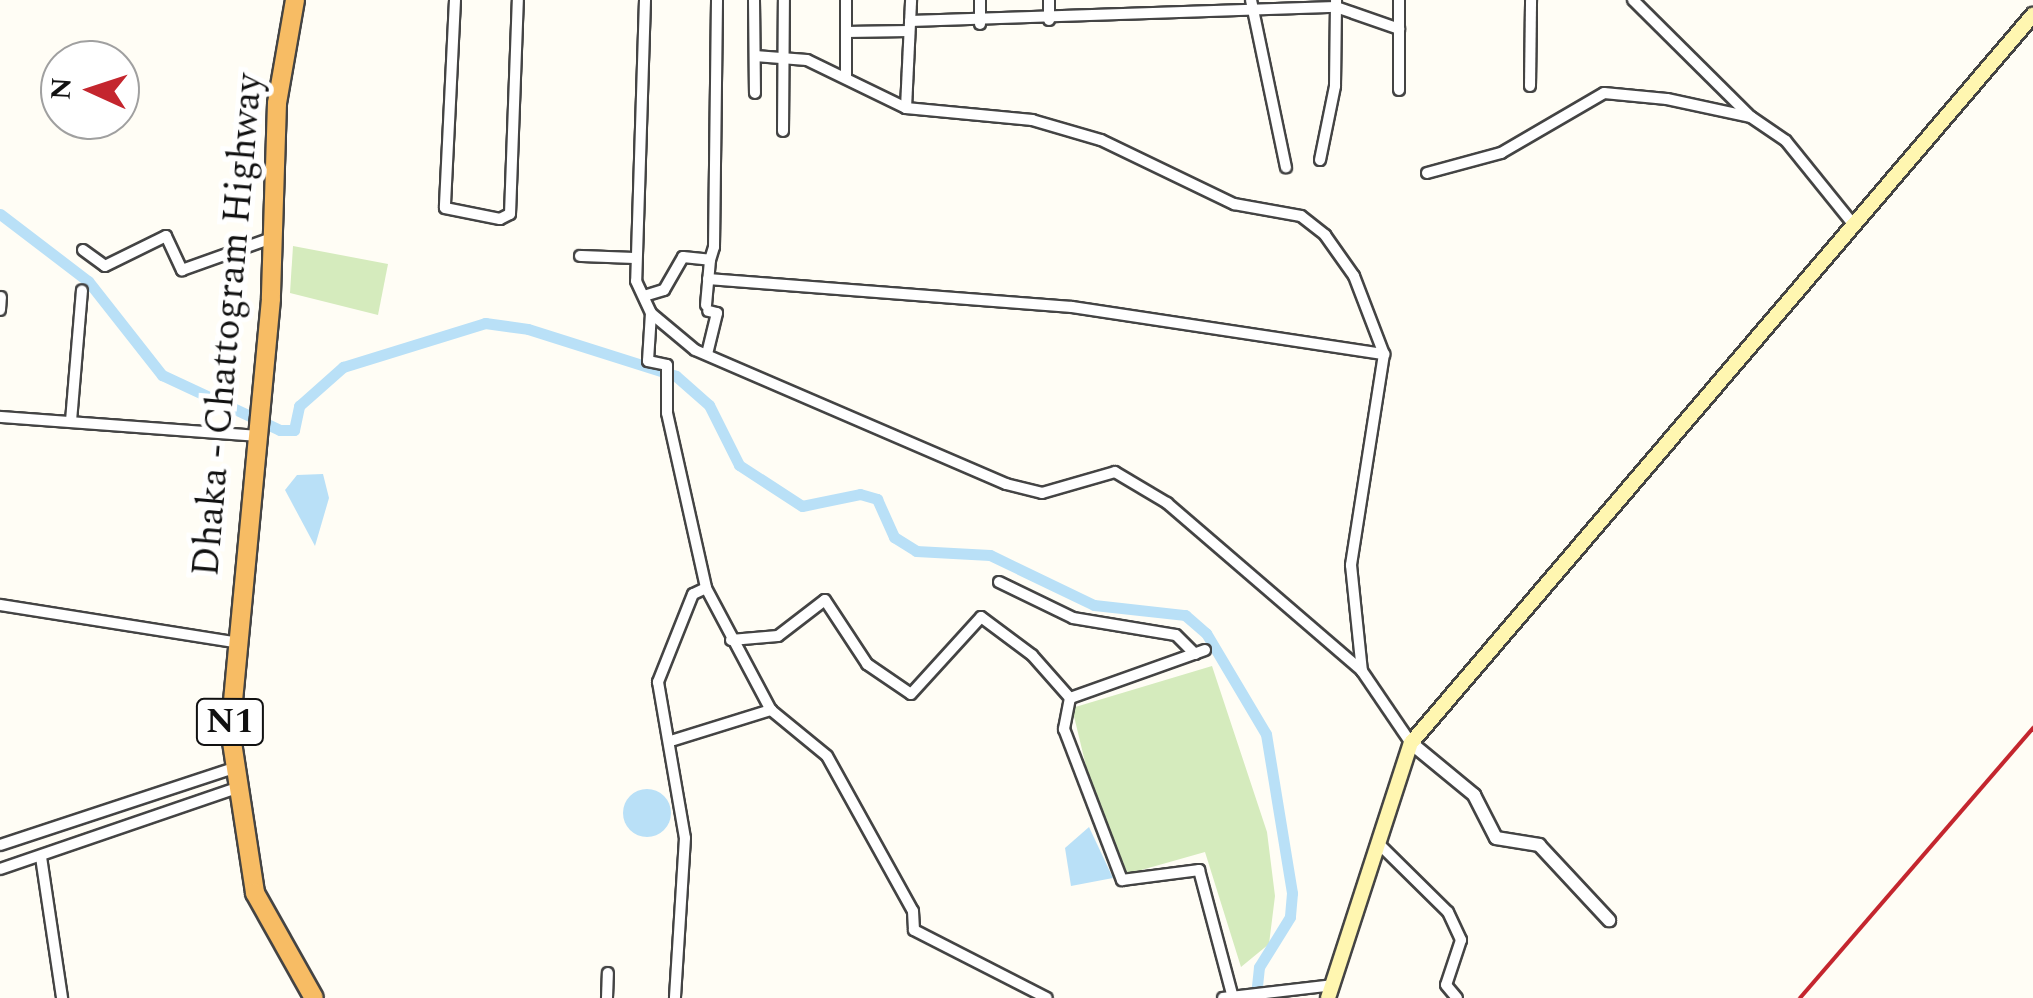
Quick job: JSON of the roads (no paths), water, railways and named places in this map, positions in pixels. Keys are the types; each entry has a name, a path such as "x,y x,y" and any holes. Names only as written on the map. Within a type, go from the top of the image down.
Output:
{"highway":[{"name":"Dhaka - Chattogram Highway","path":"295,0 278,103 258,428 234,642 236,778 254,893 314,998"}],"main road":[{"path":"1330,992 1411,743 2033,15"}],"street":[{"path":"455,0 445,208 500,218 510,214 518,0"},
{"path":"645,0 636,258 651,313 671,338 1006,484 1042,493 1114,472 1167,503 1362,671 1411,743 1474,794 1496,838 1540,845 1609,920"},
{"path":"707,354 717,313 707,308 717,0"},
{"path":"754,0 755,93"},
{"path":"783,130 784,0"},
{"path":"846,0 846,78"},
{"path":"906,108 911,0"},
{"path":"980,0 980,24"},
{"path":"1049,0 1049,20"},
{"path":"1399,0 1399,90"},
{"path":"1530,0 1530,86"},
{"path":"1633,0 1751,117 1786,141 1853,224"},
{"path":"846,32 1251,4 1336,4 1399,29"},
{"path":"1251,4 1286,167"},
{"path":"1320,160 1335,86 1336,4"},
{"path":"755,56 783,56 846,78 906,108 1032,120 1100,140 1234,204 1301,216 1354,276 1384,354 1351,565 1362,671"},
{"path":"1427,172 1501,153 1604,93 1751,117"},
{"path":"83,250 105,266 166,236 182,270 272,238"},
{"path":"580,256 636,258"},
{"path":"644,296 664,290 683,257 710,260"},
{"path":"708,279 1054,305 1384,354"},
{"path":"71,421 82,290"},
{"path":"0,310 1,297"},
{"path":"651,313 648,361 668,365 665,384 706,588 730,640 771,710 827,756 913,911 914,930 1047,998"},
{"path":"0,418 258,428"},
{"path":"999,582 1073,618 1176,635 1200,652 1070,698"},
{"path":"675,998 685,838 674,740 658,682 693,594 706,588"},
{"path":"730,640 778,636 825,600 867,664 911,694 981,617 1032,654 1070,698"},
{"path":"0,604 234,642"},
{"path":"1070,698 1064,729 1114,868 1141,884 1199,870 1231,994 1270,990 1330,992"},
{"path":"674,740 771,710"},
{"path":"0,844 236,778"},
{"path":"0,868 42,856 236,778"},
{"path":"1380,845 1448,912 1461,940 1446,985 1458,998"},
{"path":"42,856 62,998"},
{"path":"607,998 608,973"}],"water":[{"path":"323,474 329,498 315,546 285,490 297,475"},
{"path":"647,789 664,796 671,813 664,830 647,837 630,830 623,813 630,796"},
{"path":"1089,827 1113,878 1071,886 1065,848"}],"waterway":[{"path":"0,214 88,281 162,375 280,430 294,430 299,406 343,367 485,323 528,329 676,376 709,405 739,465 802,506 860,494 877,499 894,537 916,551 990,555 1094,605 1185,615 1206,633 1266,734 1292,893 1290,917 1259,967 1256,998"}],"railway":[{"path":"1800,998 2033,728"}]}
